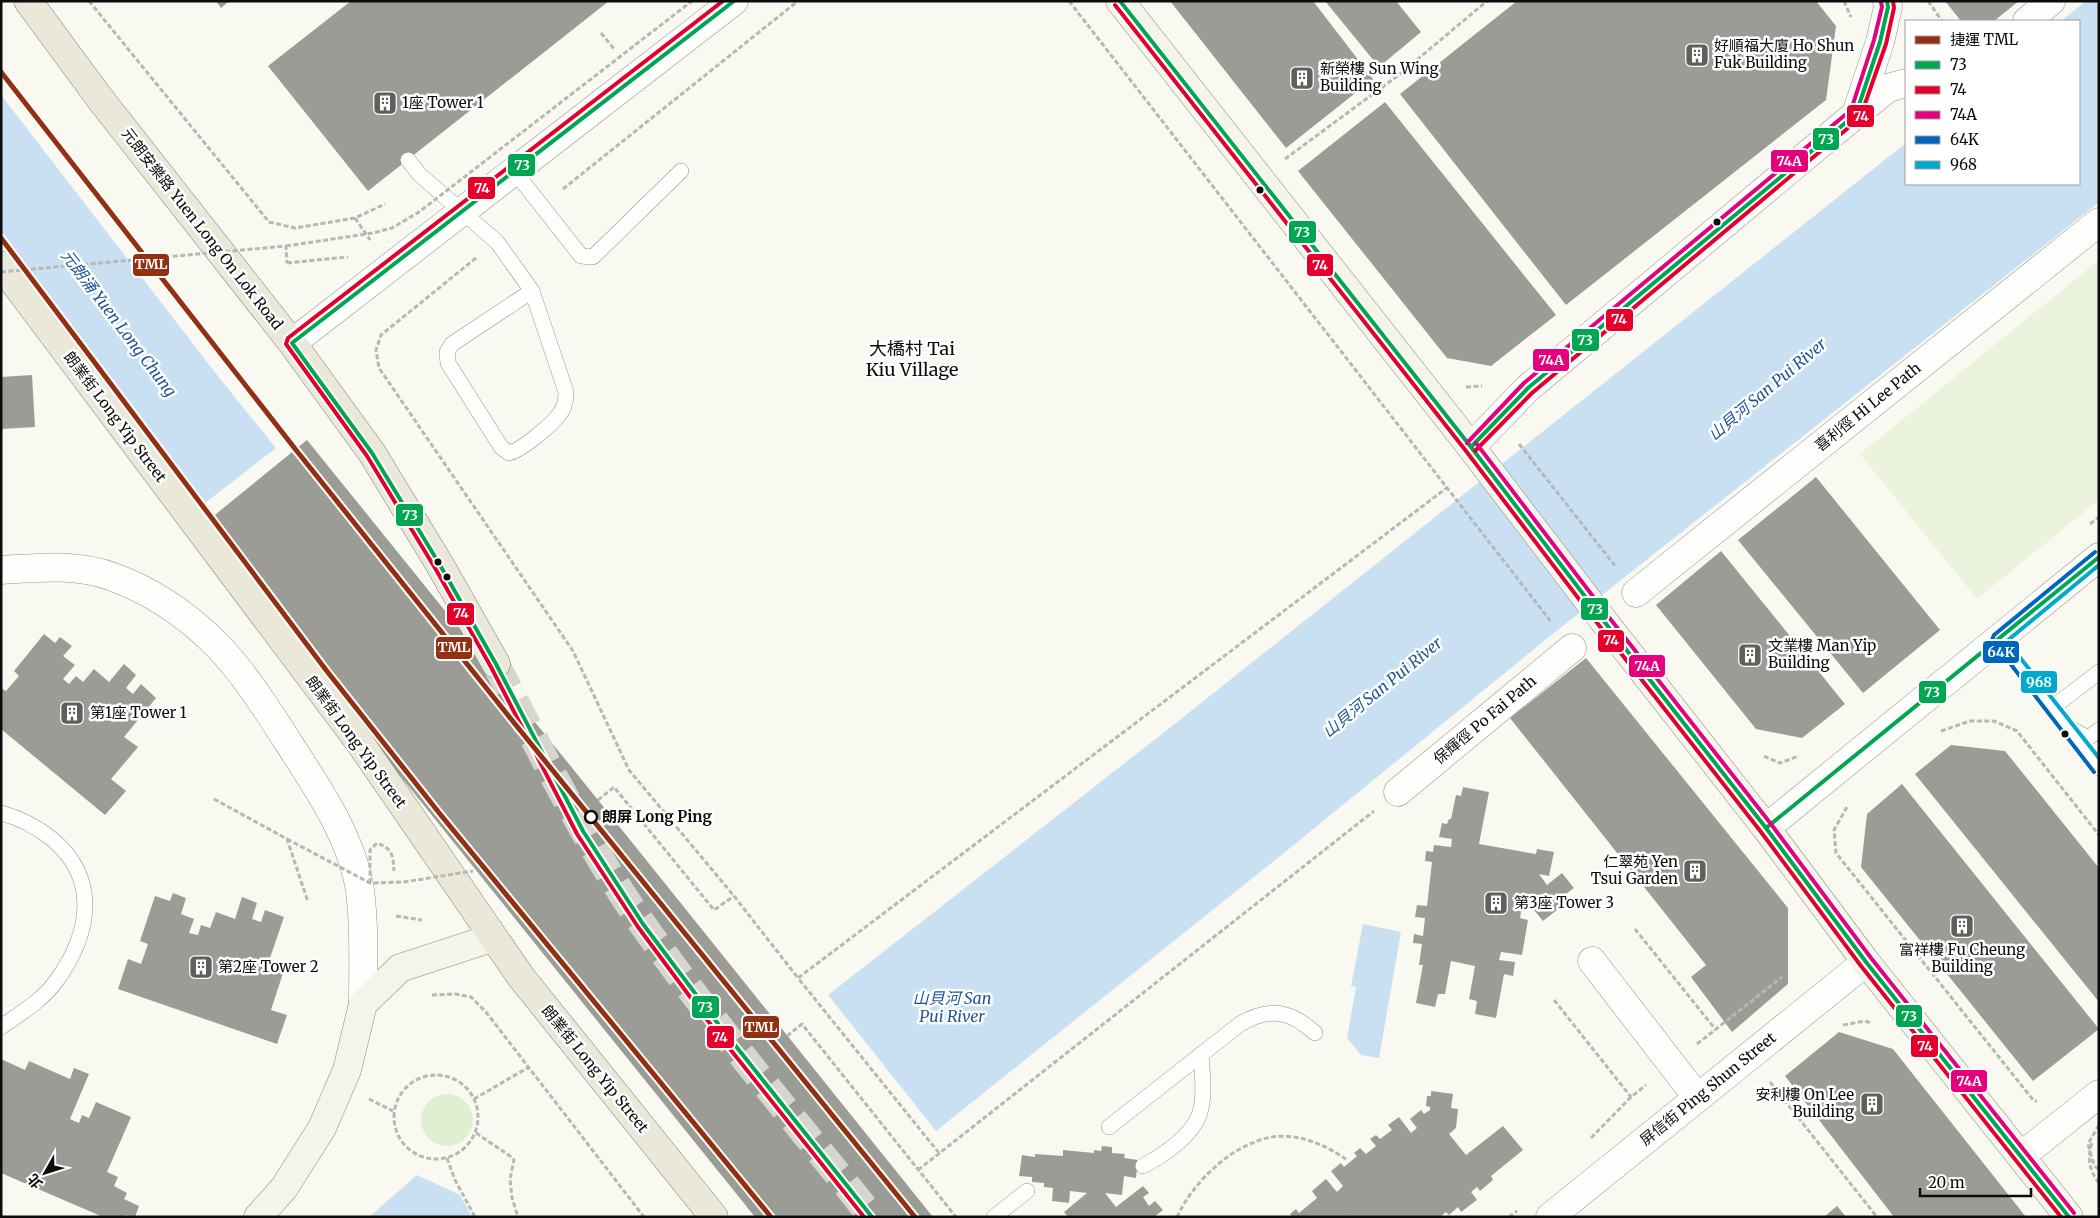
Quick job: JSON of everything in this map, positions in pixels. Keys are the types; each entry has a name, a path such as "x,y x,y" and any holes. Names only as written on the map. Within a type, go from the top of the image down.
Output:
{"main road":[{"name":"元朗安樂路 Yuen Long On Lok Road","path":"28,1 101,100 292,343 372,453 440,565 496,664"},
{"name":"朗業街 Long Yip Street","path":"1,265 360,743 521,978 714,1217"}],"street":[{"path":"292,343 463,213 734,1"},
{"path":"1120,1 1766,828 1866,962 2069,1217"},
{"path":"1856,114 1880,42 1888,7 1887,1"},
{"path":"2027,20 2051,1"},
{"path":"1474,452 1528,388 1888,88 1905,83"},
{"name":"喜利徑 Hi Lee Path","path":"1636,593 2099,222"},
{"path":"1766,828 2099,557"},
{"path":"1,570 58,567 83,568 113,576 152,595 187,618 217,645 240,670 260,699 315,784 336,823 353,861 360,890 363,1004 347,1070 322,1128 284,1188 258,1217"},
{"name":"保輝徑 Po Fai Path","path":"1398,792 1572,648"},
{"path":"363,1004 400,968 492,938"},
{"path":"1592,961 1697,1097"},
{"name":"屏信街 Ping Shun Street","path":"1550,1217 1866,962"},
{"path":"2021,1156 2099,1094"}],"lane":[{"path":"408,160 420,175 497,242 532,291 566,392 566,403 560,414 518,451 509,453 501,447 448,363 447,352 452,344 532,291"},
{"path":"515,172 581,256 593,257 680,171"},
{"path":"1998,640 2098,767"},
{"path":"2052,708 2099,672"},
{"path":"2064,725 2088,738 2099,730"},
{"path":"1,813 33,826 66,852 81,878 86,905 85,920 80,935 57,980 35,1002 1,1027"},
{"path":"1109,1127 1240,1024 1255,1015 1271,1012 1288,1015 1303,1022 1314,1033"},
{"path":"1143,1166 1154,1161 1195,1125 1202,1107 1201,1054"},
{"path":"994,1217 1027,1191"}],"path":[{"path":"89,1 269,222 295,228 355,218 385,204"},
{"path":"1,272 286,246 373,234 392,228 419,212 692,1"},
{"path":"542,206 798,1"},
{"path":"1069,1 1572,648"},
{"path":"1280,163 1400,74 1487,1"},
{"path":"1844,1 1854,25"},
{"path":"1928,1 1941,20"},
{"path":"355,218 375,247"},
{"path":"497,242 381,335 376,350 379,368 573,651 629,770 734,896 939,1153"},
{"path":"286,246 287,262 349,257"},
{"path":"1460,384 1467,388 1484,386"},
{"path":"1516,440 1636,593"},
{"path":"798,978 1448,487"},
{"path":"1936,736 1943,730 1970,721 1994,721 2017,731 2099,835"},
{"path":"598,800 614,787 714,910 734,896"},
{"path":"918,1170 1398,792"},
{"path":"214,799 370,883 404,882 473,871"},
{"path":"1854,802 1846,808 1834,830 1836,853 2034,1101"},
{"path":"287,839 308,902"},
{"path":"370,883 370,850 377,843 386,846 393,856 394,871"},
{"path":"1635,930 1716,1030"},
{"path":"1585,1144 1631,1097 1782,977"},
{"path":"425,996 456,994 471,997 486,1012 644,1217"},
{"path":"1554,1000 1631,1097"},
{"path":"787,1036 802,1024 956,1217"},
{"path":"474,1099 529,1067"},
{"path":"436,1074 452,1077 465,1086 474,1099 478,1110 476,1133 464,1148 447,1158 431,1159 415,1154 402,1143 394,1128 393,1111 398,1096 407,1084 421,1077 436,1074"},
{"path":"1767,1078 1877,1217"},
{"path":"360,1095 393,1111"},
{"path":"2099,1125 2088,1144 2094,1164 2099,1170"},
{"path":"2099,1132 2091,1144 2088,1161 2099,1183"},
{"path":"476,1133 514,1160 510,1179 512,1198 518,1217"},
{"path":"1177,1217 1193,1190 1209,1172 1227,1157 1249,1145 1271,1137 1304,1139 1334,1151 1347,1160"},
{"path":"447,1158 455,1180 475,1217"},
{"path":"1509,1217 1524,1204"}],"green space":[{"path":"2099,260 2099,500 1977,599 1860,454"},
{"path":"447,1094 457,1096 465,1102 471,1110 473,1120 471,1130 465,1138 457,1144 447,1146 437,1144 429,1138 423,1130 421,1120 423,1110 429,1102 437,1096"}],"water":[{"name":"山貝河 San Pui River","path":"2086,1 2099,1 2099,202 1549,637 1274,861 936,1131 828,995 1167,730 1905,144 1905,185 2080,185 2080,20 2062,20"},
{"name":"元朗涌 Yuen Long Chung","path":"1,95 221,380 276,448 205,503 91,363 1,236"},
{"path":"1363,924 1401,932 1379,1058 1361,1055 1347,1038 1356,987 1351,986"},
{"path":"417,1175 460,1195 472,1217 369,1217"}],"building":[{"path":"216,1 229,1 221,8"},
{"path":"351,1 609,1 368,191 268,66"},
{"name":"新榮樓 Sun Wing Building","path":"1170,1 1313,1 1373,79 1286,148"},
{"path":"1325,1 1396,1 1421,32 1379,67"},
{"path":"1517,1 1816,1 1836,26 1826,100 1566,305 1400,94"},
{"path":"1945,1 2019,1 1995,20 1960,20"},
{"path":"1385,102 1556,315 1491,366 1447,358 1298,171"},
{"path":"32,375 35,427 1,429 1,377"},
{"name":"朗屏 Long Ping","path":"307,440 933,1217 755,1217 200,527"},
{"path":"1816,477 1940,630 1863,693 1738,540"},
{"name":"文業樓 Man Yip Building","path":"1721,551 1845,704 1802,738 1756,729 1656,605"},
{"name":"第1座 Tower 1","path":"44,634 55,643 60,637 72,646 63,656 75,665 63,679 69,684 76,676 83,682 94,669 109,682 124,664 136,675 126,688 133,694 141,684 156,698 124,737 138,747 111,779 126,791 105,815 1,729 1,688 6,691 19,676 14,671"},
{"path":"1586,658 1788,908 1788,984 1732,1032 1691,977 1706,965 1510,718"},
{"path":"1951,745 2005,751 2099,868 2099,1002 1915,774"},
{"name":"富祥樓 Fu Cheung Building","path":"1902,784 2099,1029 2033,1081 1861,867 1867,814"},
{"name":"第3座 Tower 3","path":"1463,787 1489,792 1479,844 1536,854 1537,849 1554,852 1549,876 1539,874 1547,885 1562,873 1574,888 1563,896 1567,902 1543,921 1530,905 1521,912 1520,918 1528,920 1522,955 1501,952 1499,960 1515,962 1513,976 1504,974 1496,1018 1475,1014 1477,1001 1469,999 1475,966 1451,961 1445,994 1438,994 1435,1007 1416,1003 1423,965 1419,965 1422,944 1413,943 1414,934 1423,936 1425,918 1415,917 1417,905 1427,906 1432,862 1425,861 1426,851 1433,852 1434,845 1451,847 1452,839 1439,837 1442,823 1447,824 1449,819 1451,819 1456,795 1461,796"},
{"name":"第2座 Tower 2","path":"173,893 186,898 181,914 194,919 189,933 198,935 201,925 210,928 216,912 235,919 242,897 257,903 252,919 261,922 265,910 284,917 268,964 284,970 271,1010 287,1015 277,1044 118,989 128,959 141,964 148,944 140,941 155,896 170,901"},
{"name":"安利樓 On Lee Building","path":"1839,1032 1893,1049 2026,1217 1894,1217 1785,1076"},
{"path":"1,1059 25,1070 29,1061 70,1079 74,1068 89,1074 70,1119 79,1123 82,1115 89,1118 96,1102 131,1117 107,1172 118,1177 114,1186 127,1193 124,1199 139,1206 135,1217 125,1215 125,1217 103,1217 1,1173"},
{"path":"1431,1091 1453,1094 1451,1108 1458,1109 1456,1128 1449,1134 1466,1155 1503,1126 1523,1150 1491,1176 1493,1180 1480,1191 1477,1187 1471,1192 1477,1200 1461,1212 1458,1207 1449,1215 1446,1212 1440,1217 1348,1217 1346,1215 1344,1217 1292,1217 1290,1214 1296,1209 1299,1213 1317,1198 1312,1191 1326,1179 1337,1192 1343,1186 1331,1171 1341,1163 1344,1167 1357,1156 1354,1153 1360,1148 1366,1154 1376,1146 1370,1139 1376,1135 1380,1139 1392,1130 1388,1125 1399,1117 1411,1133 1417,1128 1410,1119 1421,1110 1424,1114 1430,1110 1430,1107 1426,1106 1427,1096 1431,1096"},
{"path":"1102,1146 1112,1147 1112,1153 1125,1154 1124,1158 1138,1160 1136,1178 1124,1176 1122,1195 1105,1193 1116,1207 1143,1186 1149,1193 1143,1197 1149,1206 1155,1201 1163,1210 1154,1217 1068,1217 1064,1212 1087,1193 1070,1191 1069,1203 1052,1201 1053,1188 1044,1187 1044,1183 1032,1182 1032,1177 1019,1176 1022,1155 1035,1157 1035,1154 1063,1156 1063,1150 1094,1153 1094,1150 1101,1151"},
{"path":"1837,1206 1846,1217 1824,1217"}],"tunnel":[{"path":"496,664 583,830 643,925 726,1036 872,1217"}],"metro line":[{"name":"TML","path":"1,72 296,450 515,724 915,1217"},
{"name":"TML","path":"1,238 326,670 440,814 771,1217"}],"transit line":[{"name":"74","path":"723,1 288,338 286,344 367,456 435,568 491,667 577,834 638,927 714,1029 864,1217"},
{"name":"73","path":"734,1 292,343 372,453 440,565 496,664 583,831 643,924 719,1025 872,1217"},
{"name":"73","path":"1120,1 1471,447 1603,620 1766,828 1866,962 2069,1217"},
{"name":"73","path":"1471,447 1528,388 1856,114 1880,42 1888,7 1887,1"},
{"name":"74","path":"1475,451 1532,393 1860,118 1886,44 1894,8 1893,1"},
{"name":"74A","path":"1467,443 1524,383 1851,110 1874,40 1882,7 1881,2"},
{"name":"74","path":"1115,5 1466,451 1598,624 1761,832 1861,966 2061,1217"},
{"name":"74A","path":"1476,443 1608,616 1771,824 1871,958 2074,1213"},
{"name":"64K","path":"2094,772 1992,640 1994,635 2095,552"},
{"name":"73","path":"1766,828 2099,557"},
{"name":"968","path":"2099,565 2007,641 2099,758"}],"place":[{"name":"好順福大廈 Ho Shun Fuk Building","path":"1697,55"},
{"name":"新榮樓 Sun Wing Building","path":"1302,78"},
{"name":"1座 Tower 1","path":"385,103"},
{"name":"文業樓 Man Yip Building","path":"1750,655"},
{"name":"第1座 Tower 1","path":"72,713"},
{"name":"朗屏 Long Ping","path":"591,817"},
{"name":"仁翠苑 Yen Tsui Garden","path":"1695,871"},
{"name":"第3座 Tower 3","path":"1496,903"},
{"name":"富祥樓 Fu Cheung Building","path":"1962,926"},
{"name":"第2座 Tower 2","path":"201,967"},
{"name":"安利樓 On Lee Building","path":"1872,1104"}],"district":[{"name":"大橋村 Tai Kiu Village","path":"912,359"}]}
